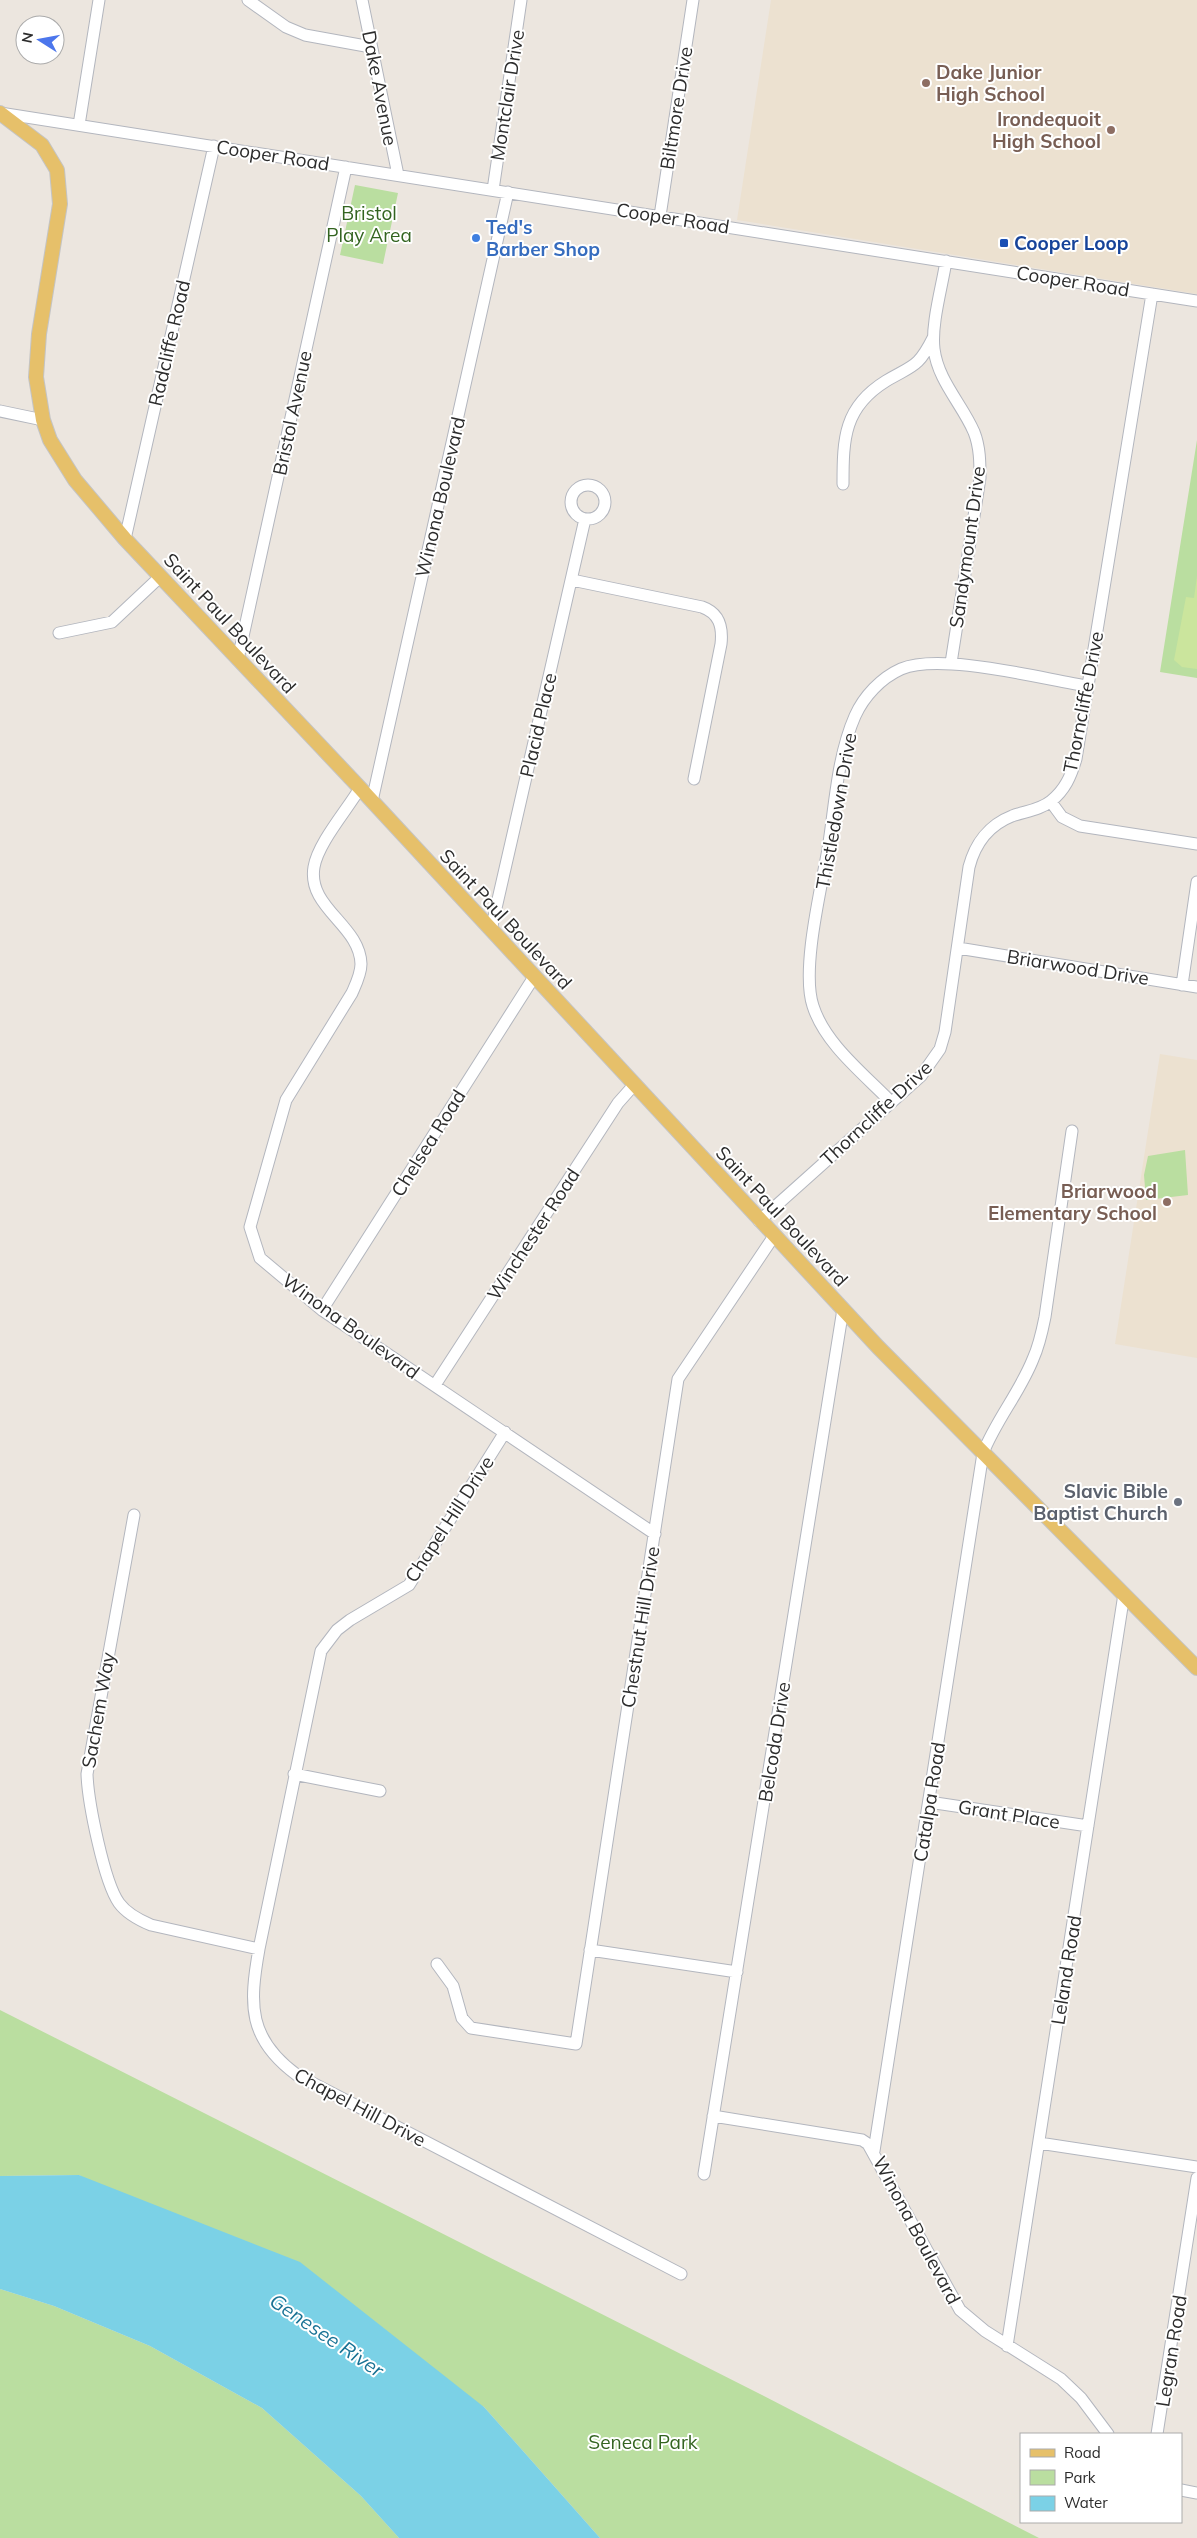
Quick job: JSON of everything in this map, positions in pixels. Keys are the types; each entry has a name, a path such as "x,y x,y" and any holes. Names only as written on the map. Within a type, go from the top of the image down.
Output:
{"main road":[{"name":"Saint Paul Boulevard","path":"0,113 42,145 57,170 60,187 60,204 36,356 36,377 43,420 61,460 125,539 360,788 774,1236 843,1309 1197,1668"}],"street":[{"path":"79,125 98,0"},
{"path":"248,0 286,27 305,35 371,47"},
{"name":"Dake Avenue","path":"362,0 398,175"},
{"name":"Montclair Drive","path":"492,190 521,0"},
{"name":"Biltmore Drive","path":"660,216 693,0"},
{"name":"Cooper Road","path":"0,113 1197,301"},
{"name":"Radcliffe Road","path":"125,539 214,146"},
{"name":"Bristol Avenue","path":"238,659 346,167"},
{"name":"Winona Boulevard","path":"372,801 508,192"},
{"name":"Sandymount Drive","path":"946,261 934,337 934,350 938,366 974,433 980,461 980,478 951,663"},
{"name":"Thorncliffe Drive","path":"760,1221 921,1076 940,1049 945,1032 970,867 976,849 983,837 1004,820 1038,809 1050,802 1071,778 1076,759 1152,294"},
{"path":"844,484 844,436 854,410 871,391 918,364 934,337"},
{"path":"0,411 43,420"},
{"name":"Placid Place","path":"491,930 572,580 584,519"},
{"path":"59,633 112,622 161,576"},
{"path":"572,580 702,606 719,620 722,626 721,644 694,779"},
{"name":"Thistledown Drive","path":"891,1102 836,1044 820,1023 813,1006 810,990 811,954 843,752 855,716 872,690 890,675 915,665 951,663 1088,686"},
{"name":"Winona Boulevard","path":"360,788 321,848 314,869 314,880 318,894 355,943 361,964 359,976 352,993 286,1100 250,1227 260,1258 322,1310 654,1534"},
{"path":"1050,802 1062,817 1080,826 1197,844"},
{"path":"1182,984 1197,882"},
{"name":"Briarwood Drive","path":"958,948 1197,987"},
{"name":"Chelsea Road","path":"322,1310 534,977"},
{"name":"Winchester Road","path":"434,1385 618,1103 634,1085"},
{"name":"Catalpa Road","path":"874,2151 984,1453 991,1434 1026,1374 1038,1347 1045,1317 1072,1131"},
{"name":"Chestnut Hill Drive","path":"437,1964 453,1986 462,2018 471,2028 576,2044 678,1380 774,1236"},
{"name":"Belcoda Drive","path":"704,2174 738,1972 843,1309"},
{"name":"Chapel Hill Drive","path":"505,1432 409,1585 350,1620 327,1641 317,1663 253,1981 253,2011 256,2026 264,2042 283,2065 312,2084 681,2274"},
{"name":"Sachem Way","path":"134,1515 87,1774 89,1795 109,1881 120,1904 138,1919 151,1925 259,1949"},
{"name":"Leland Road","path":"1007,2346 1124,1594"},
{"path":"294,1774 380,1791"},
{"name":"Grant Place","path":"929,1802 1088,1826"},
{"path":"590,1950 738,1972"},
{"name":"Winona Boulevard","path":"713,2116 862,2140 874,2151 952,2298 972,2321 1007,2346 1061,2379 1081,2398 1107,2433"},
{"path":"1039,2143 1197,2167"},
{"name":"Legran Road","path":"1157,2433 1197,2178"},
{"path":"1182,2490 1197,2493"}],"shaded area":[{"path":"771,0 1197,0 1197,294 737,220"},
{"name":"Briarwood Elementary School","path":"1160,1054 1197,1060 1197,1358 1115,1344"}],"green space":[{"name":"Bristol Play Area","path":"355,185 398,193 383,264 340,255"},
{"path":"1197,440 1197,678 1160,672"},
{"path":"1197,576 1197,669 1182,667 1174,660 1186,597 1194,598"},
{"path":"1185,1150 1188,1195 1146,1200 1144,1175 1148,1156"},
{"name":"Seneca Park","path":"0,2010 758,2393 1039,2538 600,2538 484,2407 79,2175 0,2176"},
{"path":"0,2289 54,2306 150,2346 262,2408 361,2496 399,2538 0,2538"}],"water":[{"name":"Genesee River","path":"79,2175 300,2262 484,2407 600,2538 399,2538 361,2496 262,2408 150,2346 54,2306 0,2289 0,2176"}],"place":[{"name":"Dake Junior High School","path":"926,83"},
{"name":"Irondequoit High School","path":"1111,130"},
{"name":"Ted's Barber Shop","path":"476,238"},
{"name":"Cooper Loop","path":"1004,243"},
{"name":"Briarwood Elementary School","path":"1167,1202"},
{"name":"Slavic Bible Baptist Church","path":"1178,1502"}]}
